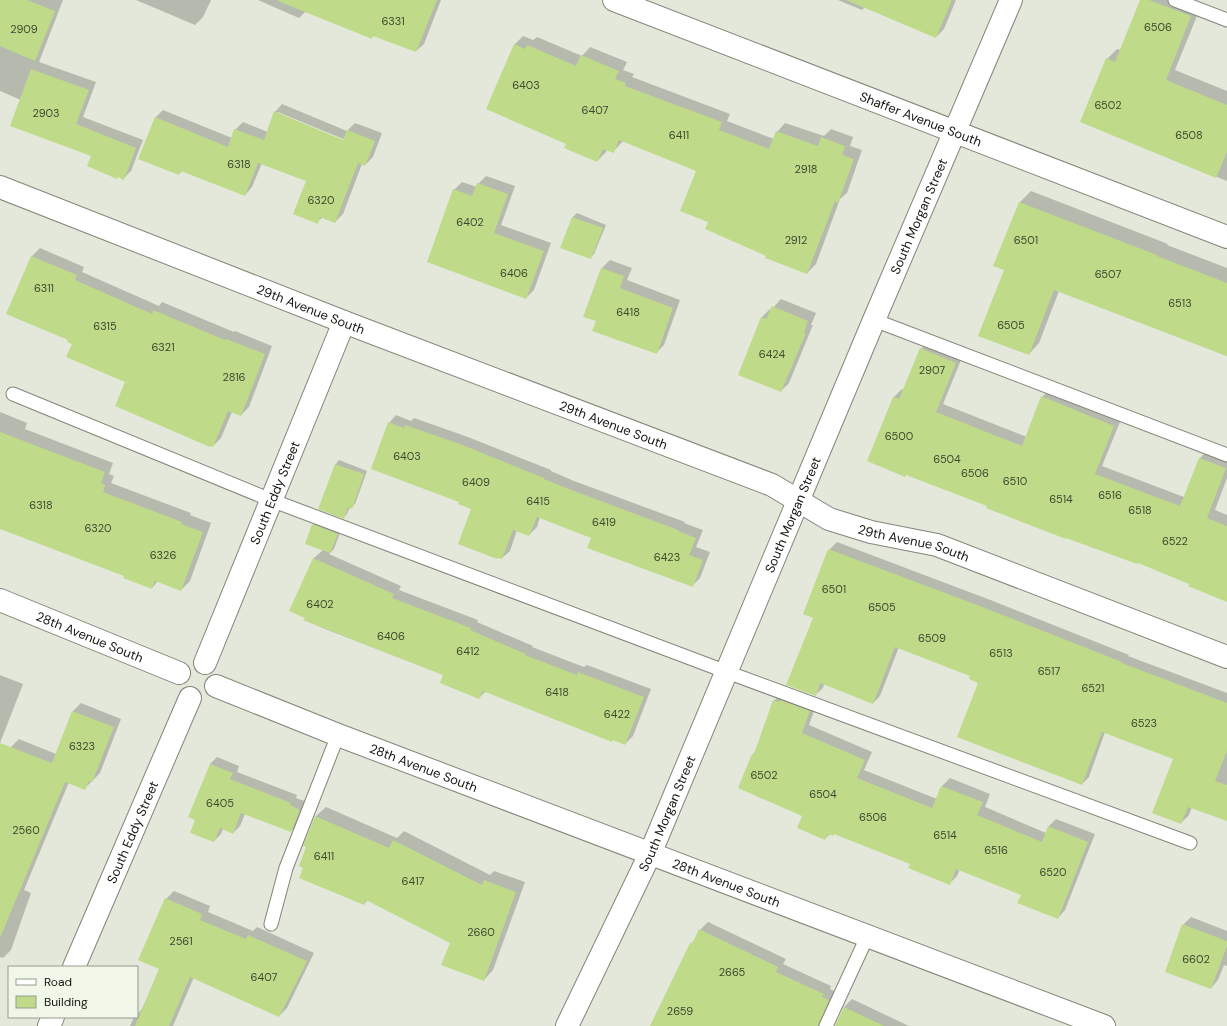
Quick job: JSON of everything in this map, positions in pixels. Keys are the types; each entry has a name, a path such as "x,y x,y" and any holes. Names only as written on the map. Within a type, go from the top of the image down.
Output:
{"street":[{"name":"Shaffer Avenue South","path":"614,0 1227,237"},
{"name":"South Morgan Street","path":"567,1026 650,854 874,320 956,132 1011,0"},
{"name":"29th Avenue South","path":"0,187 344,322 772,485 829,519 871,532 937,545 1227,657"},
{"name":"South Eddy Street","path":"205,662 344,322"},
{"name":"28th Avenue South","path":"0,600 180,673"},
{"path":"195,661 205,662 213,668 216,674 216,686 209,696 197,699 190,698 179,686 178,679 180,673 183,667 188,663 195,661"},
{"name":"28th Avenue South","path":"216,686 338,735 867,937 1074,1021 1104,1026"},
{"name":"South Eddy Street","path":"74,966 190,698"}],"lane":[{"path":"1175,0 1227,20"},
{"path":"874,320 1227,455"},
{"path":"13,394 271,500 727,672 1190,843"},
{"path":"271,924 286,868 338,735"},
{"path":"826,1026 867,937"}],"building":[{"path":"0,0 27,0 55,11 35,61 0,46"},
{"path":"278,0 437,0 416,52 373,36 372,39"},
{"path":"846,0 952,0 936,38"},
{"path":"1140,0 1149,0 1191,16 1166,80 1227,105 1227,152 1216,178 1080,122 1106,58 1115,62"},
{"path":"514,44 525,49 527,45 576,66 581,55 619,71 615,79 626,83 625,86 722,122 719,130 769,149 776,131 818,146 821,137 845,146 842,155 854,159 838,203 835,201 807,274 765,258 766,256 705,229 708,222 680,211 696,171 619,140 614,153 603,149 597,162 564,148 566,144 486,109"},
{"path":"31,69 89,90 76,124 136,148 124,180 118,177 117,179 87,166 91,156 10,126"},
{"path":"274,111 343,140 347,130 375,141 365,166 358,163 335,223 320,217 318,224 293,214 306,181 258,163 245,196 181,171 179,175 138,159 155,117 228,147 234,129 264,140"},
{"path":"477,183 508,194 494,233 544,251 526,299 427,262 453,189 472,196"},
{"path":"1019,202 1227,283 1227,356 1054,290 1029,355 978,336 1004,270 993,266"},
{"path":"572,217 603,228 591,259 560,248"},
{"path":"31,256 77,275 75,280 152,314 153,310 225,340 226,339 265,354 241,416 228,411 213,447 210,447 115,406 125,382 66,357 72,344 67,342 68,340 6,314"},
{"path":"601,268 624,276 620,288 673,308 657,354 592,331 596,321 583,317"},
{"path":"772,306 808,321 804,333 806,333 781,392 738,375 761,317 766,319"},
{"path":"920,348 956,363 936,412 1022,446 1041,396 1114,426 1095,474 1180,506 1199,458 1226,468 1207,518 1227,526 1227,602 1188,586 1189,584 1138,563 1137,564 1066,539 986,508 987,506 906,475 905,477 867,461 893,397 899,399"},
{"path":"388,422 404,428 405,425 460,444 566,488 696,538 689,555 703,560 693,587 587,548 591,538 537,517 529,536 513,530 502,559 497,559 458,544 471,509 458,504 459,502 371,469"},
{"path":"0,432 105,472 101,483 105,485 103,492 182,522 181,524 203,532 181,591 155,581 152,589 123,578 124,576 0,529"},
{"path":"335,464 364,474 352,509 348,507 344,519 318,509"},
{"path":"312,524 338,534 330,553 305,544"},
{"path":"828,549 985,608 1227,703 1227,751 1215,781 1227,785 1227,821 1188,807 1181,824 1152,813 1173,759 1102,732 1082,785 957,737 978,683 969,679 970,676 895,647 873,704 820,683 816,696 786,685 813,618 803,614"},
{"path":"313,558 394,594 392,598 471,628 470,630 526,654 525,655 577,675 578,672 644,697 625,745 613,740 612,742 483,691 479,699 440,683 443,675 303,620 305,618 289,611"},
{"path":"773,700 779,702 780,700 810,711 802,733 865,760 857,778 932,808 941,786 983,802 977,815 1042,842 1048,826 1088,842 1058,919 1017,903 1021,895 956,869 950,885 908,868 910,864 834,834 833,836 828,834 825,840 797,828 802,816 738,788 752,754 754,754"},
{"path":"72,711 114,727 92,782 89,781 85,790 65,782 0,938 0,743 52,763"},
{"path":"210,764 233,773 230,779 291,803 290,805 300,810 291,832 241,813 233,834 220,828 214,842 190,833 195,820 188,817"},
{"path":"315,816 389,848 393,840 482,885 484,880 516,892 484,981 441,965 450,943 366,900 364,905 299,878 303,868 299,866 306,847 303,846"},
{"path":"165,898 202,914 200,920 246,939 248,935 307,961 279,1017 190,977 169,1026 135,1026 159,969 138,960"},
{"path":"1182,924 1227,941 1227,946 1211,989 1165,972"},
{"path":"699,929 778,967 776,972 824,994 822,997 829,1000 818,1026 650,1026 690,943 692,944"},
{"path":"844,1007 884,1026 835,1026"}]}
